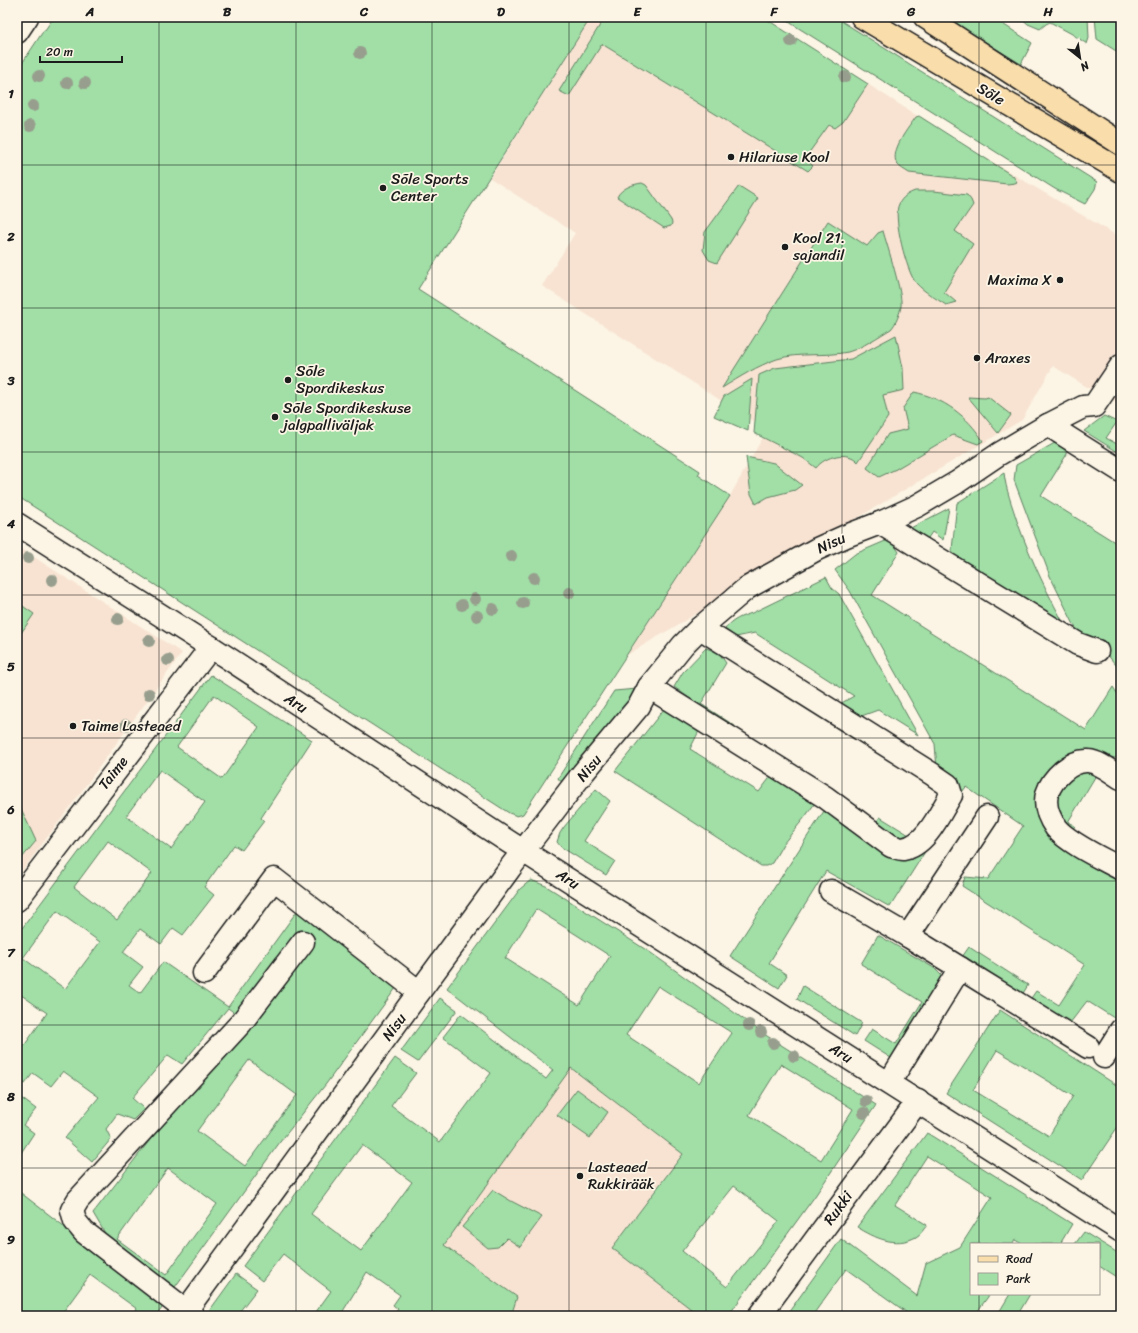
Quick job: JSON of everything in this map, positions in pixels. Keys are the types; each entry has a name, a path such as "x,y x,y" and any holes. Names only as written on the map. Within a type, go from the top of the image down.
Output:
{"main road":[{"name":"Sõle","path":"862,17 1121,171"},
{"name":"Sõle","path":"925,17 1121,144"}],"street":[{"path":"17,32 27,17"},
{"name":"Nisu","path":"187,1314 523,850 583,773 639,706 649,687 683,645 700,628 747,588 816,549 917,506 1048,425 1083,407 1094,406 1121,366"},
{"path":"1048,425 1121,471"},
{"path":"880,523 1078,644 1097,651"},
{"name":"Aru","path":"17,524 211,647 723,979 1121,1230"},
{"path":"649,687 825,797 891,846 902,849 913,846 925,838 951,795 948,785 700,628"},
{"name":"Taime","path":"17,900 211,647"},
{"path":"1121,778 1101,766 1088,761 1072,765 1060,772 1048,793 1046,801 1050,819 1066,838 1121,869"},
{"path":"908,936 987,817"},
{"path":"204,973 274,879 420,992"},
{"path":"831,891 908,936 1096,1052 1121,1030"},
{"path":"187,1314 84,1232 75,1221 72,1210 78,1200 240,1023 303,942"},
{"path":"889,1083 960,968"},
{"name":"Rukki","path":"760,1316 918,1101"}],"shaded area":[{"path":"587,17 763,17 952,138 1121,238 1121,404 1095,392 1053,366 1022,420 627,655 730,496 767,430 542,286 575,233 490,178 590,19"},
{"name":"Taime Lasteaed","path":"17,546 182,653 19,875 17,874"},
{"name":"Lasteaed Rukkirääk","path":"571,1067 683,1154 612,1248 700,1316 393,1316"}],"green space":[{"name":"Sõle Spordikeskus","path":"54,17 587,17 590,19 418,289 700,471 698,475 730,496 523,814 517,816 509,813 17,496 17,71"},
{"path":"605,17 763,17 868,84 843,122 835,128 829,125 805,158 813,166 808,171 602,44 569,96 559,91"},
{"path":"781,17 835,17 1097,182 1095,189 1085,204 1055,189"},
{"path":"944,17 992,17 1032,43 1021,64"},
{"path":"1020,17 1088,17 1089,38 1087,44 1050,22 1040,29 1028,24"},
{"path":"1095,17 1121,17 1121,54 1097,39"},
{"path":"919,116 1013,176 1017,182 1007,184 909,173 900,167 895,159 898,146 916,117"},
{"path":"642,183 646,185 671,220 671,226 664,228 617,197 621,191 632,185"},
{"path":"739,186 758,198 717,263 709,260 703,250 705,232"},
{"path":"915,191 934,191 967,195 973,205 955,231 973,244 944,292 956,302 946,305 919,286 912,277 899,232 897,210 902,199"},
{"path":"828,221 867,246 878,233 883,231 900,291 901,306 895,324 891,329 865,345 848,352 794,356 777,359 756,368 722,388"},
{"path":"896,335 903,368 904,390 883,395 888,417 858,462 854,458 843,455 825,460 816,468 803,458 754,433 759,375 775,368 851,359"},
{"path":"752,379 748,431 714,416 724,396"},
{"path":"914,392 935,399 954,409 970,424 983,441 978,444 953,435 896,469 879,477 867,468 888,434 908,429 903,408"},
{"path":"968,397 988,397 1011,415 998,433"},
{"path":"1104,416 1117,422 1106,438 1117,444 1121,437 1121,454 1084,431"},
{"path":"1060,440 1067,454 1041,496 1121,546 1121,671 1100,646 1081,639 1050,576 1014,480 1016,465"},
{"path":"746,457 774,463 802,485 795,490 768,497 756,504 751,494"},
{"path":"1004,473 1011,503 1028,550 1047,592 1069,633 951,559 957,503"},
{"path":"949,508 943,540 932,532 924,544 905,531"},
{"path":"890,539 899,552 872,595 1086,730 1113,687 1121,699 1121,754 1115,758 1096,754 1045,788 1060,840 1121,880 1121,1007 1114,1018 1087,1001 1070,1023 1029,1001 1036,991 1059,1005 1085,965 962,886 965,877 988,879 1023,826 966,787 962,792 939,775 937,769 935,744 850,591 835,570 855,554"},
{"path":"826,577 832,588 839,594 918,735 878,710 856,718 836,706 854,696 755,633 736,637 725,629 737,619"},
{"path":"17,602 34,614 17,639"},
{"path":"706,648 719,653 726,663 701,704 735,726 732,729 674,687 683,672"},
{"path":"211,675 312,740 261,818 264,821 242,850 234,845 204,887 214,895 183,935 173,928 161,944 140,929 123,952 143,967 129,985 140,993 163,962 228,1007 297,911 396,988 326,1084 280,1142 175,1287 109,1240 93,1213 160,1127 247,1022 228,1008 182,1064 168,1055 132,1098 144,1109 133,1120 117,1114 106,1129 111,1139 92,1162 65,1138 99,1097 63,1071 51,1086 33,1073 25,1084 17,1078 17,1056 47,1013 17,992 17,935","holes":["214,695 259,727 222,779 177,747","160,770 205,802 171,849 126,816","108,841 152,873 117,920 74,887","57,911 100,942 65,989 23,958","249,1060 297,1095 245,1166 197,1131","168,1168 217,1204 166,1275 117,1239"]},
{"path":"637,689 634,696 566,781 560,781 558,778 614,691"},
{"path":"668,704 700,729 690,749 759,792 772,775 815,803 783,844 772,863 766,866 761,866 615,771"},
{"path":"1092,771 1095,777 1068,822 1075,826 1070,833 1062,824 1054,802 1060,785 1073,772"},
{"path":"596,789 610,801 584,841 615,861 606,875 561,847 557,842 564,827"},
{"path":"17,800 36,841 17,864"},
{"path":"824,811 886,853 935,836 890,907 826,871 769,963 787,975 779,988 730,956"},
{"path":"880,817 914,838 904,842 872,828"},
{"path":"531,880 546,886 651,953 767,1036 876,1105 815,1196 728,1316 700,1316 612,1248 683,1154 571,1068 444,1245 517,1297 511,1316 393,1316 398,1309 393,1305 400,1295 367,1272 340,1316 313,1316 331,1291 283,1254 262,1281 243,1266 395,1058 416,1073 391,1106 440,1142 491,1073 443,1037 461,1014 546,1079 553,1070 447,988 520,889","holes":["536,909 610,956 579,1005 505,958","658,986 732,1033 699,1083 626,1035","781,1064 853,1109 821,1160 749,1115","362,1145 412,1182 361,1251 311,1214","734,1186 779,1221 727,1287 682,1251"]},
{"path":"878,935 934,968 942,976 942,982 894,1060 864,1041 872,1029 896,1044 922,1002 861,964"},
{"path":"969,947 1028,985 1022,995 962,957"},
{"path":"803,986 862,1023 855,1036 797,999"},
{"path":"440,998 457,1010 418,1062 401,1051"},
{"path":"1000,1010 1121,1088 1121,1122 1082,1180 946,1093","holes":["997,1050 1073,1096 1049,1136 973,1090"]},
{"path":"577,1089 608,1112 590,1138 557,1115"},
{"path":"17,1095 36,1109 23,1125 34,1133 17,1159"},
{"path":"927,1133 1072,1224 1061,1243 1020,1243 1015,1240 1014,1243 970,1243 970,1295 989,1295 974,1316 903,1316 906,1312 846,1269 812,1316 786,1316 841,1239 917,1296 926,1263 960,1247 992,1197 927,1156 895,1205 927,1225 920,1233 916,1237 908,1240 893,1242 878,1238 857,1227"},
{"path":"17,1190 165,1304 156,1316 132,1316 137,1309 90,1275 60,1316 17,1316"},
{"path":"493,1190 542,1217 520,1247 507,1238 498,1247 488,1248 462,1227"},
{"path":"1084,1232 1121,1255 1121,1280 1100,1267 1100,1243 1076,1243"},
{"path":"236,1274 257,1289 236,1316 209,1316 207,1314"},
{"path":"1009,1295 1029,1295 1017,1316 1000,1316 998,1314"}],"place":[{"name":"Hilariuse Kool","path":"731,157"},
{"name":"Sõle Sports Center","path":"383,188"},
{"name":"Kool 21. sajandil","path":"785,247"},
{"name":"Maxima X","path":"1060,280"},
{"name":"Araxes","path":"977,358"},
{"name":"Sõle Spordikeskus","path":"288,380"},
{"name":"Sõle Spordikeskuse jalgpalliväljak","path":"275,417"},
{"name":"Taime Lasteaed","path":"73,726"},
{"name":"Lasteaed Rukkirääk","path":"580,1176"}]}
